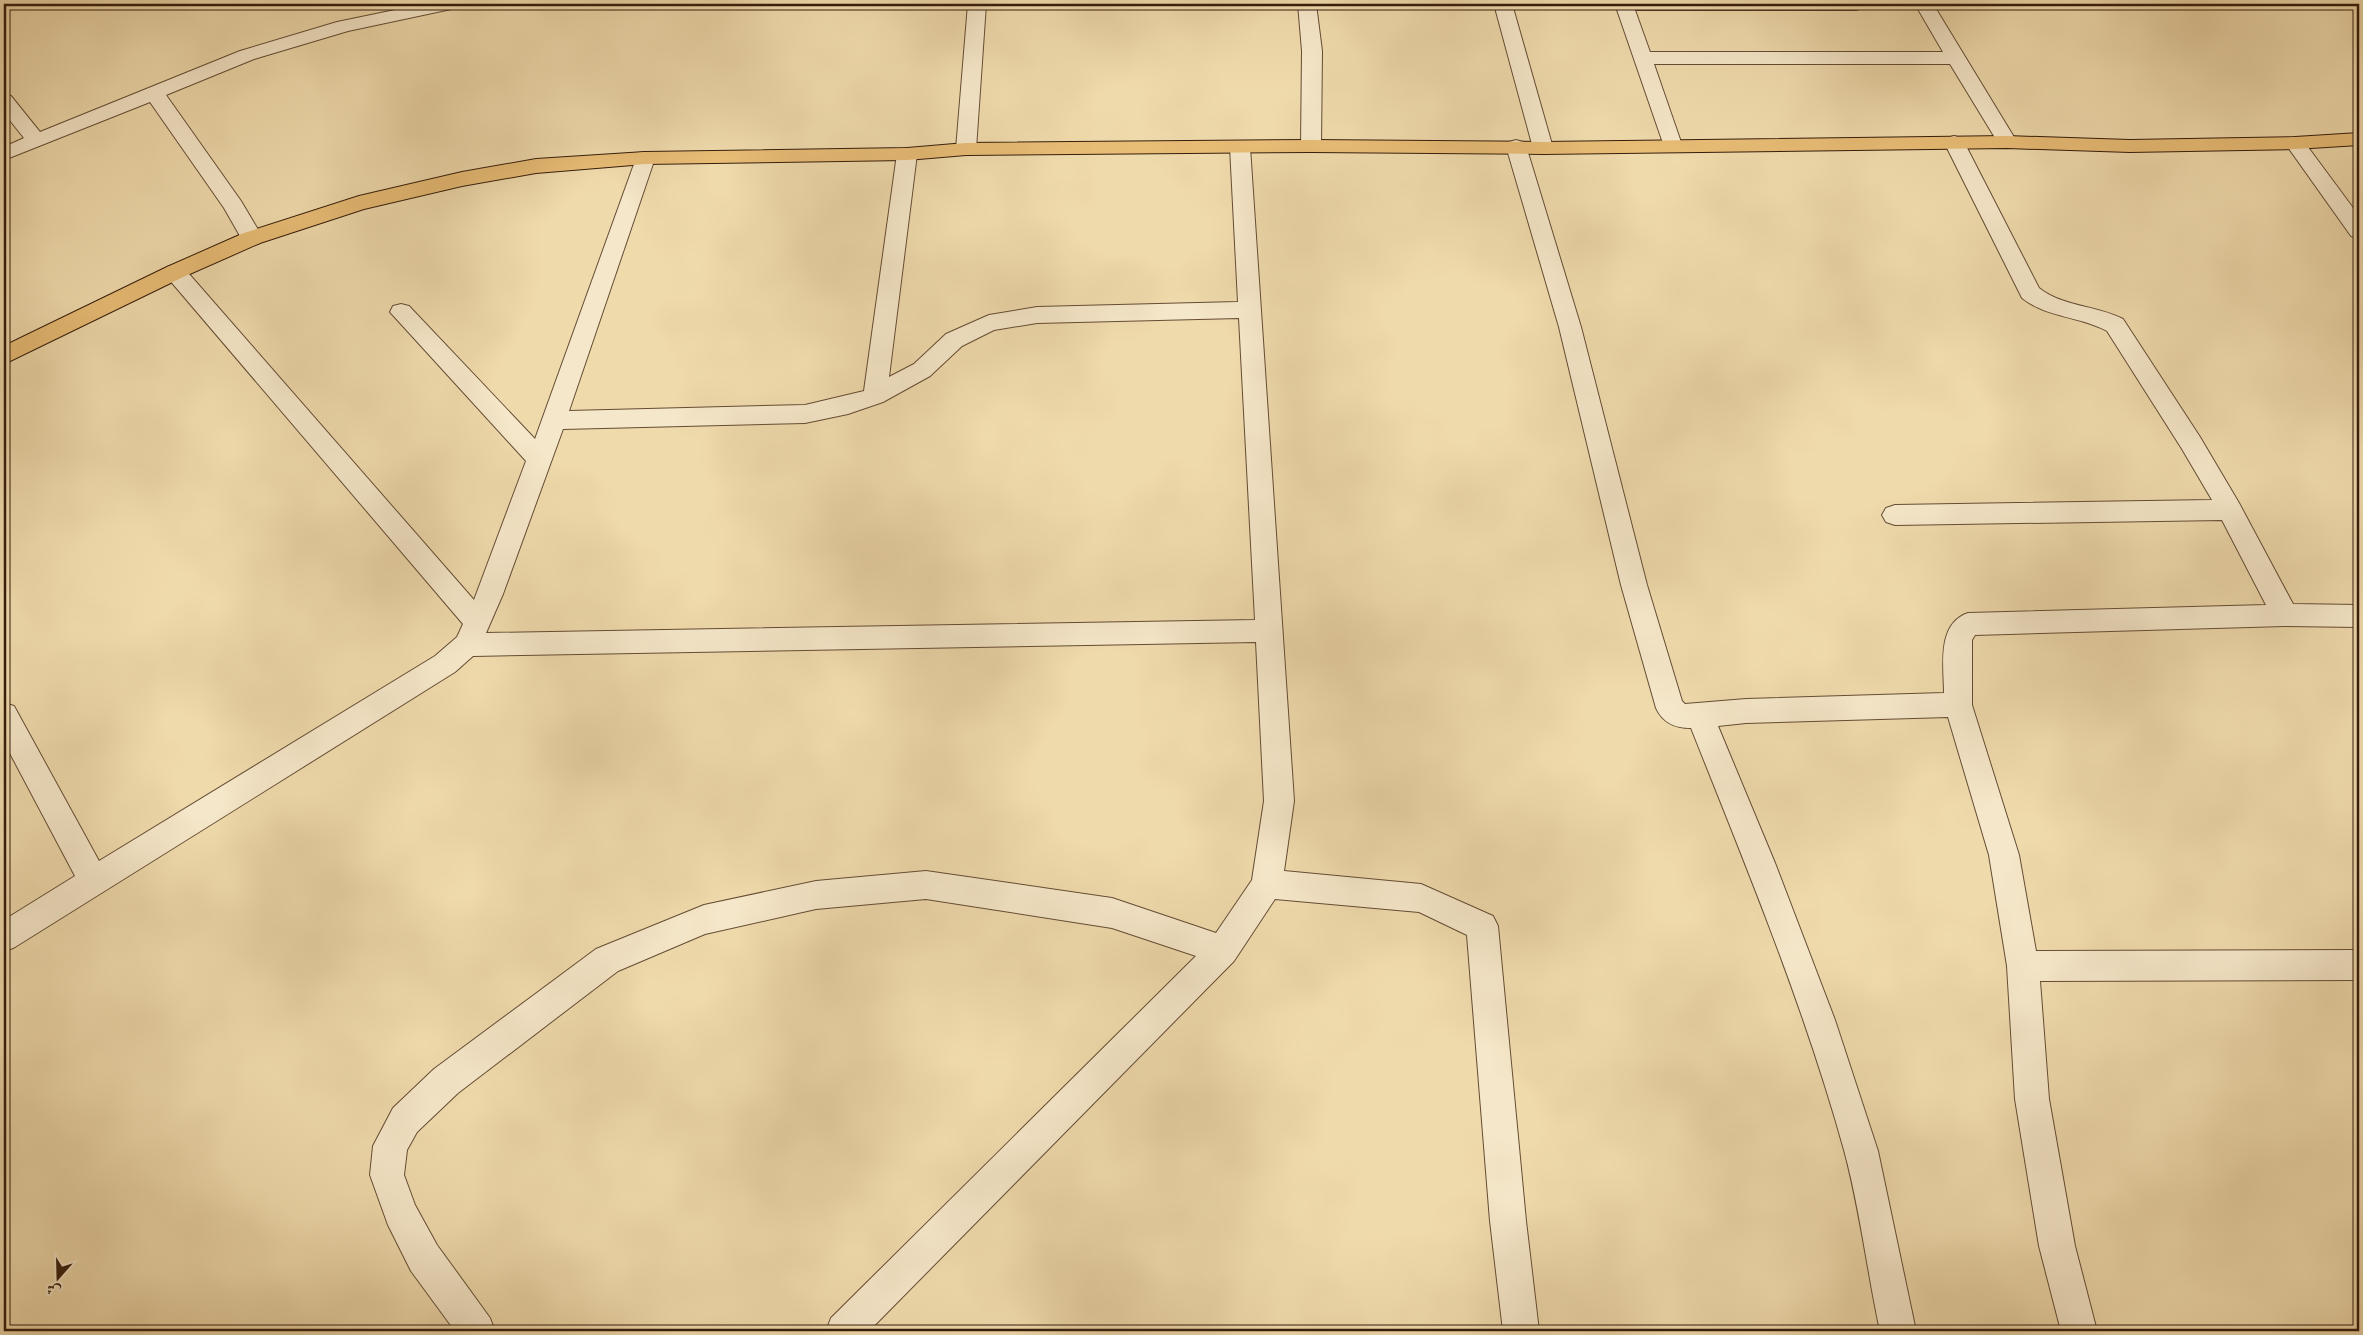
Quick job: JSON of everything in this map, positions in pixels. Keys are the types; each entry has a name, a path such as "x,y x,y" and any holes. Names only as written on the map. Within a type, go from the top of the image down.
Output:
{"main road":[{"path":"4,356 176,272 252,238 359,203 462,179 536,166 645,158 908,154 966,150 1311,146 1516,146 1543,148 1954,142 2130,146 2359,140"}],"street":[{"path":"4,154 247,55 335,28 449,4"},
{"path":"966,150 977,4"},
{"path":"1307,4 1312,51 1311,146"},
{"path":"1503,4 1543,148"},
{"path":"1672,145 1625,4 1856,4"},
{"path":"1924,4 2007,142"},
{"path":"1642,58 1956,58"},
{"path":"154,93 234,206 252,238"},
{"path":"4,100 37,141"},
{"path":"1954,142 2030,293 2044,303 2097,315 2115,325 2191,443 2230,510 2286,615"},
{"path":"2295,143 2359,232"},
{"path":"1516,146 1570,327 1634,585 1670,708 1680,716 1700,716 1746,711 1958,705"},
{"path":"844,1331 1222,950 1267,884 1280,801 1240,148"},
{"path":"875,396 908,154"},
{"path":"4,937 445,664 472,634 554,420 645,158"},
{"path":"176,272 472,634"},
{"path":"554,420 805,414 848,405 875,396 922,370 954,340 990,323 1037,314 1250,310"},
{"path":"401,312 538,458"},
{"path":"1895,515 2230,510"},
{"path":"2079,1331 2057,1246 2032,1099 2023,966 2004,855 1958,705 1958,637 1968,624 2286,615 2359,616"},
{"path":"472,634 1269,631"},
{"path":"4,715 94,881"},
{"path":"1700,716 1819,1020 1861,1151 1898,1331"},
{"path":"1267,884 1420,898 1482,926 1508,1220 1521,1331"},
{"path":"477,1331 424,1258 400,1213 387,1175 390,1146 405,1120 446,1082 606,960 704,920 816,895 926,885 1112,913 1222,950"},
{"path":"2023,966 2359,965"}]}
